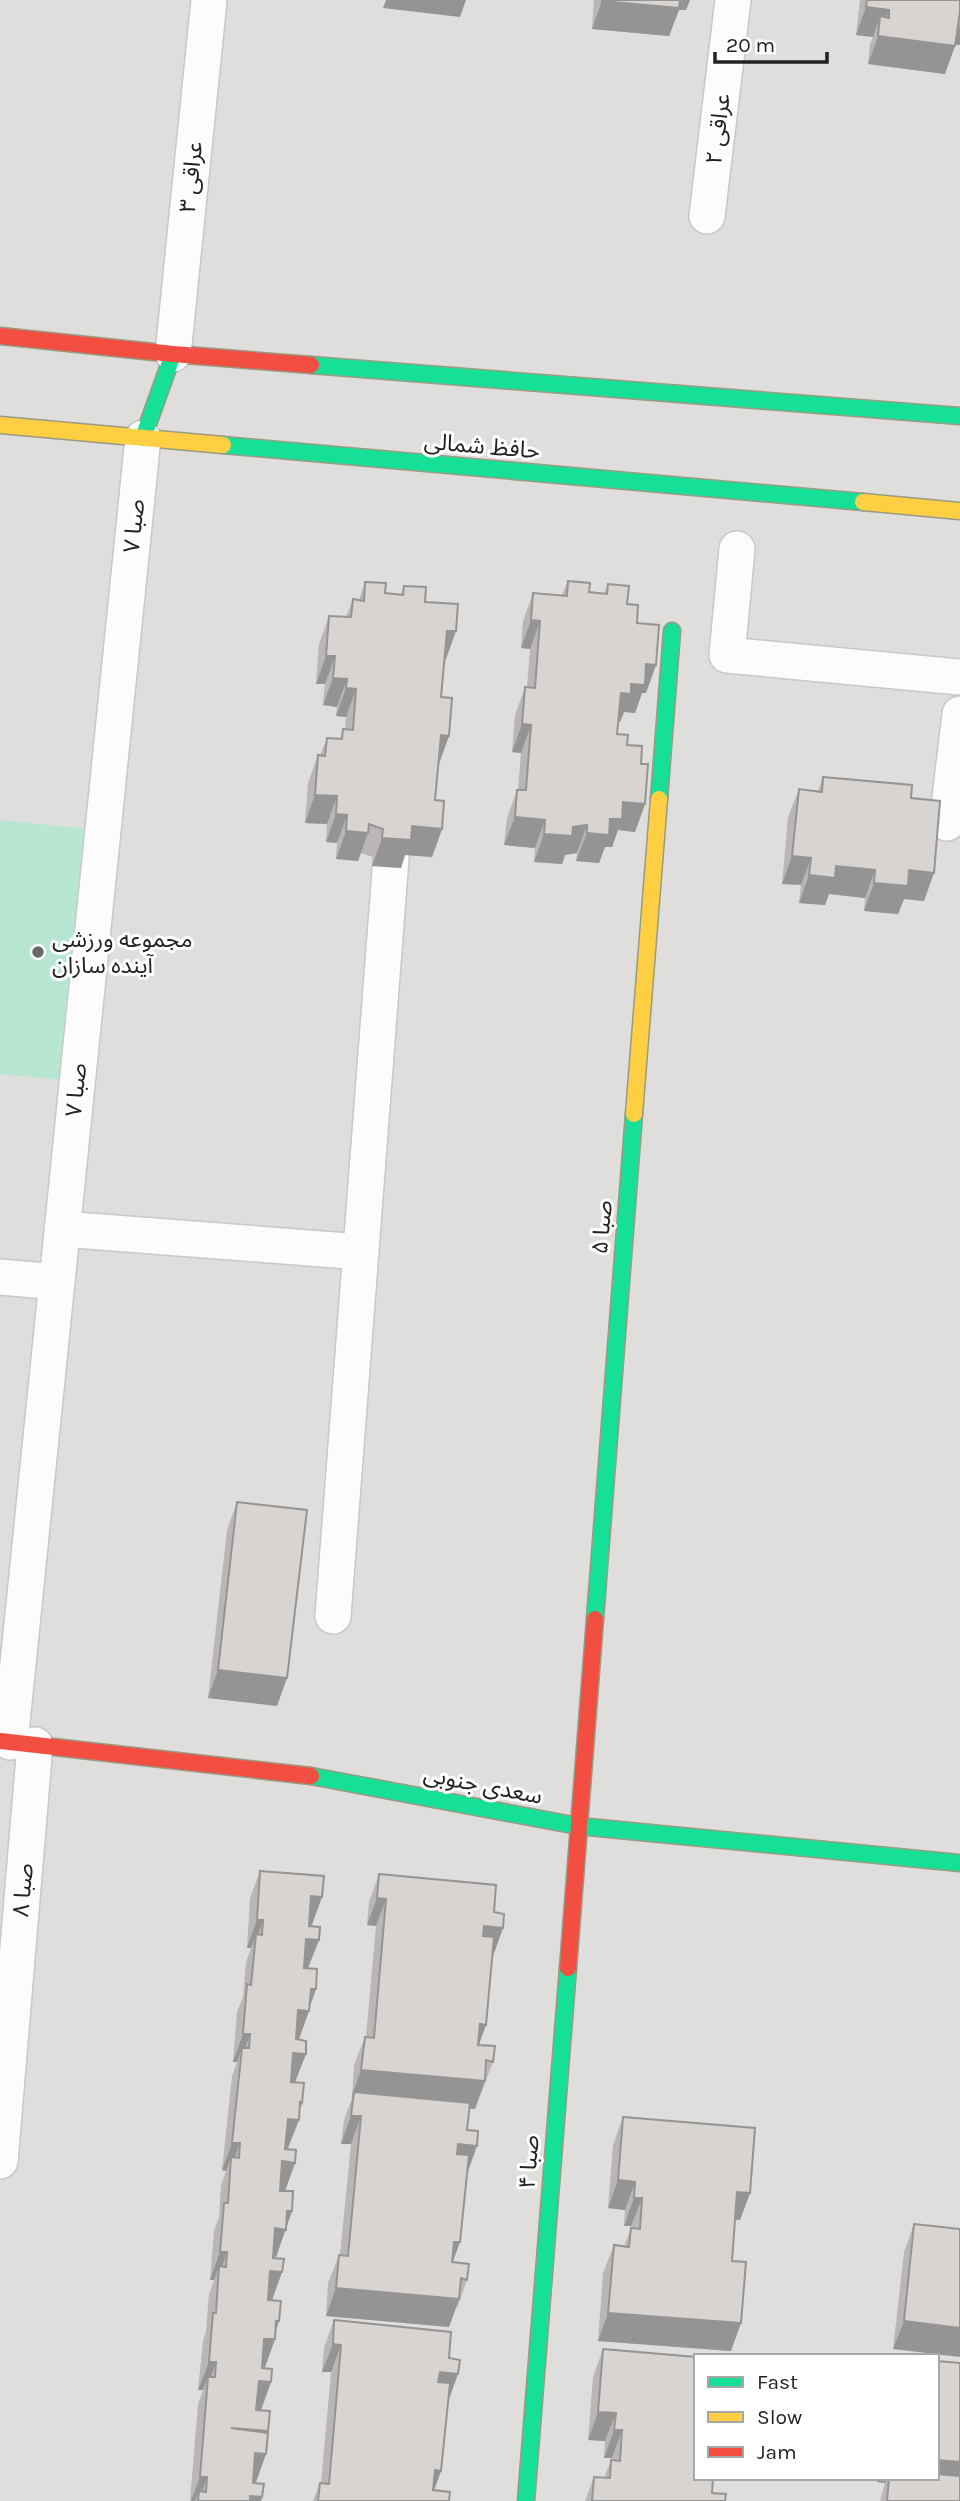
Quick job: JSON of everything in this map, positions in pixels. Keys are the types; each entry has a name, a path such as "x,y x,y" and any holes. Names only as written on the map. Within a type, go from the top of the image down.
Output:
{"street":[{"name":"عراقی ۳","path":"173,354 209,0"},
{"name":"عراقی ۲","path":"708,216 733,0"},
{"path":"0,336 173,354 960,416"},
{"path":"143,438 173,354"},
{"name":"حافظ شمالی","path":"0,425 960,511"},
{"name":"صبا ۷","path":"15,1742 62,1229 143,438"},
{"path":"737,550 727,655 960,677"},
{"name":"صبا ۵","path":"578,1826 672,631"},
{"path":"947,823 960,714"},
{"path":"333,1616 393,832"},
{"path":"62,1229 361,1252"},
{"path":"0,1278 57,1282"},
{"name":"سعدی جنوبی","path":"15,1742 296,1773 578,1826 960,1863"},
{"name":"صبا ۸","path":"0,2161 15,1742"},
{"name":"صبا ۴","path":"526,2501 578,1826"}],"shaded area":[{"path":"0,0 960,0 960,2501 0,2501"}],"green space":[{"name":"مجموعه ورزشی آینده سازان","path":"0,820 88,829 62,1080 0,1074"}],"building":[{"path":"602,0 680,0 679,8"},
{"path":"867,0 960,0 955,46 878,36 880,16 889,18 889,10 866,7"},
{"path":"568,581 590,583 589,592 607,594 608,584 629,586 627,604 638,605 637,623 659,625 656,665 646,664 645,685 631,684 631,694 621,693 617,734 628,735 627,745 642,746 641,764 648,764 645,804 623,802 622,819 610,819 609,835 587,833 587,825 573,827 572,836 544,834 545,820 515,817 517,790 526,790 531,725 522,724 525,687 535,688 540,621 531,620 533,593 567,596"},
{"path":"365,582 386,583 385,593 403,595 404,586 426,587 425,602 458,604 456,631 447,631 441,697 452,698 449,736 441,735 435,800 444,801 442,829 412,826 411,840 382,838 383,829 369,824 368,833 346,831 347,815 336,814 337,796 315,795 318,755 325,756 327,738 342,739 343,729 353,730 356,689 346,688 347,679 333,678 335,656 326,656 329,616 351,617 353,599 364,601"},
{"path":"823,777 912,785 911,798 940,801 934,873 909,870 908,886 874,883 875,870 836,866 835,878 809,875 811,858 792,856 799,789 822,792"},
{"path":"237,1502 307,1510 287,1678 218,1670"},
{"path":"260,1871 324,1876 322,1897 311,1896 309,1926 320,1927 319,1940 306,1939 304,1968 317,1969 316,1989 311,1989 309,2011 298,2010 296,2039 306,2041 306,2054 293,2053 291,2082 304,2083 299,2120 288,2119 285,2149 296,2150 295,2163 282,2161 280,2191 293,2191 292,2211 287,2211 286,2230 275,2228 273,2258 284,2259 282,2272 270,2271 268,2300 281,2301 279,2321 276,2321 275,2339 264,2339 262,2368 272,2369 271,2382 259,2381 256,2410 270,2411 268,2431 231,2428 268,2433 266,2454 255,2453 253,2483 264,2484 262,2497 250,2496 250,2501 198,2501 199,2491 206,2492 207,2477 200,2477 208,2377 215,2377 216,2362 209,2362 213,2313 216,2313 219,2266 226,2267 227,2252 220,2252 224,2203 228,2203 231,2157 239,2158 240,2143 232,2143 242,2048 249,2048 250,2034 243,2034 247,1984 251,1985 256,1934 262,1935 263,1920 257,1920"},
{"path":"379,1874 496,1885 494,1912 504,1914 503,1928 484,1926 483,1936 494,1937 486,2025 480,2024 478,2045 495,2046 493,2062 486,2060 485,2081 361,2070 365,2037 374,2038 386,1899 377,1898"},
{"path":"354,2092 470,2103 467,2130 478,2131 477,2146 458,2144 457,2154 469,2155 460,2242 454,2242 452,2262 469,2264 467,2280 461,2278 459,2299 336,2288 339,2255 348,2256 361,2116 351,2116"},
{"path":"623,2117 755,2128 750,2193 737,2192 732,2261 746,2262 741,2323 608,2313 614,2245 629,2247 631,2228 640,2229 642,2198 634,2198 635,2182 618,2180"},
{"path":"914,2224 960,2229 960,2328 904,2321"},
{"path":"334,2320 451,2332 449,2358 460,2360 458,2374 440,2372 438,2382 450,2383 441,2471 435,2470 433,2490 450,2492 449,2501 318,2501 320,2483 329,2484 341,2345 333,2344"},
{"path":"603,2349 694,2357 694,2480 713,2480 712,2493 726,2494 725,2501 592,2501 594,2477 610,2478 611,2460 620,2461 622,2430 614,2430 616,2413 598,2412"},
{"path":"939,2361 960,2363 960,2462 939,2460"},
{"path":"939,2474 960,2476 960,2501 887,2501 889,2480 939,2480"}],"traffic: fast":[{"path":"143,438 173,354"},
{"path":"311,365 960,416"},
{"path":"223,445 863,502"},
{"path":"659,799 672,631"},
{"path":"595,1619 634,1114"},
{"path":"311,1776 578,1826 960,1863"},
{"path":"526,2501 568,1968"}],"traffic: slow":[{"path":"0,425 223,445"},
{"path":"863,502 960,511"},
{"path":"634,1114 659,799"}],"traffic: jam":[{"path":"0,336 311,365"},
{"path":"568,1968 595,1619"},
{"path":"0,1741 311,1776"}],"place":[{"name":"مجموعه ورزشی آینده سازان","path":"38,952"}]}
